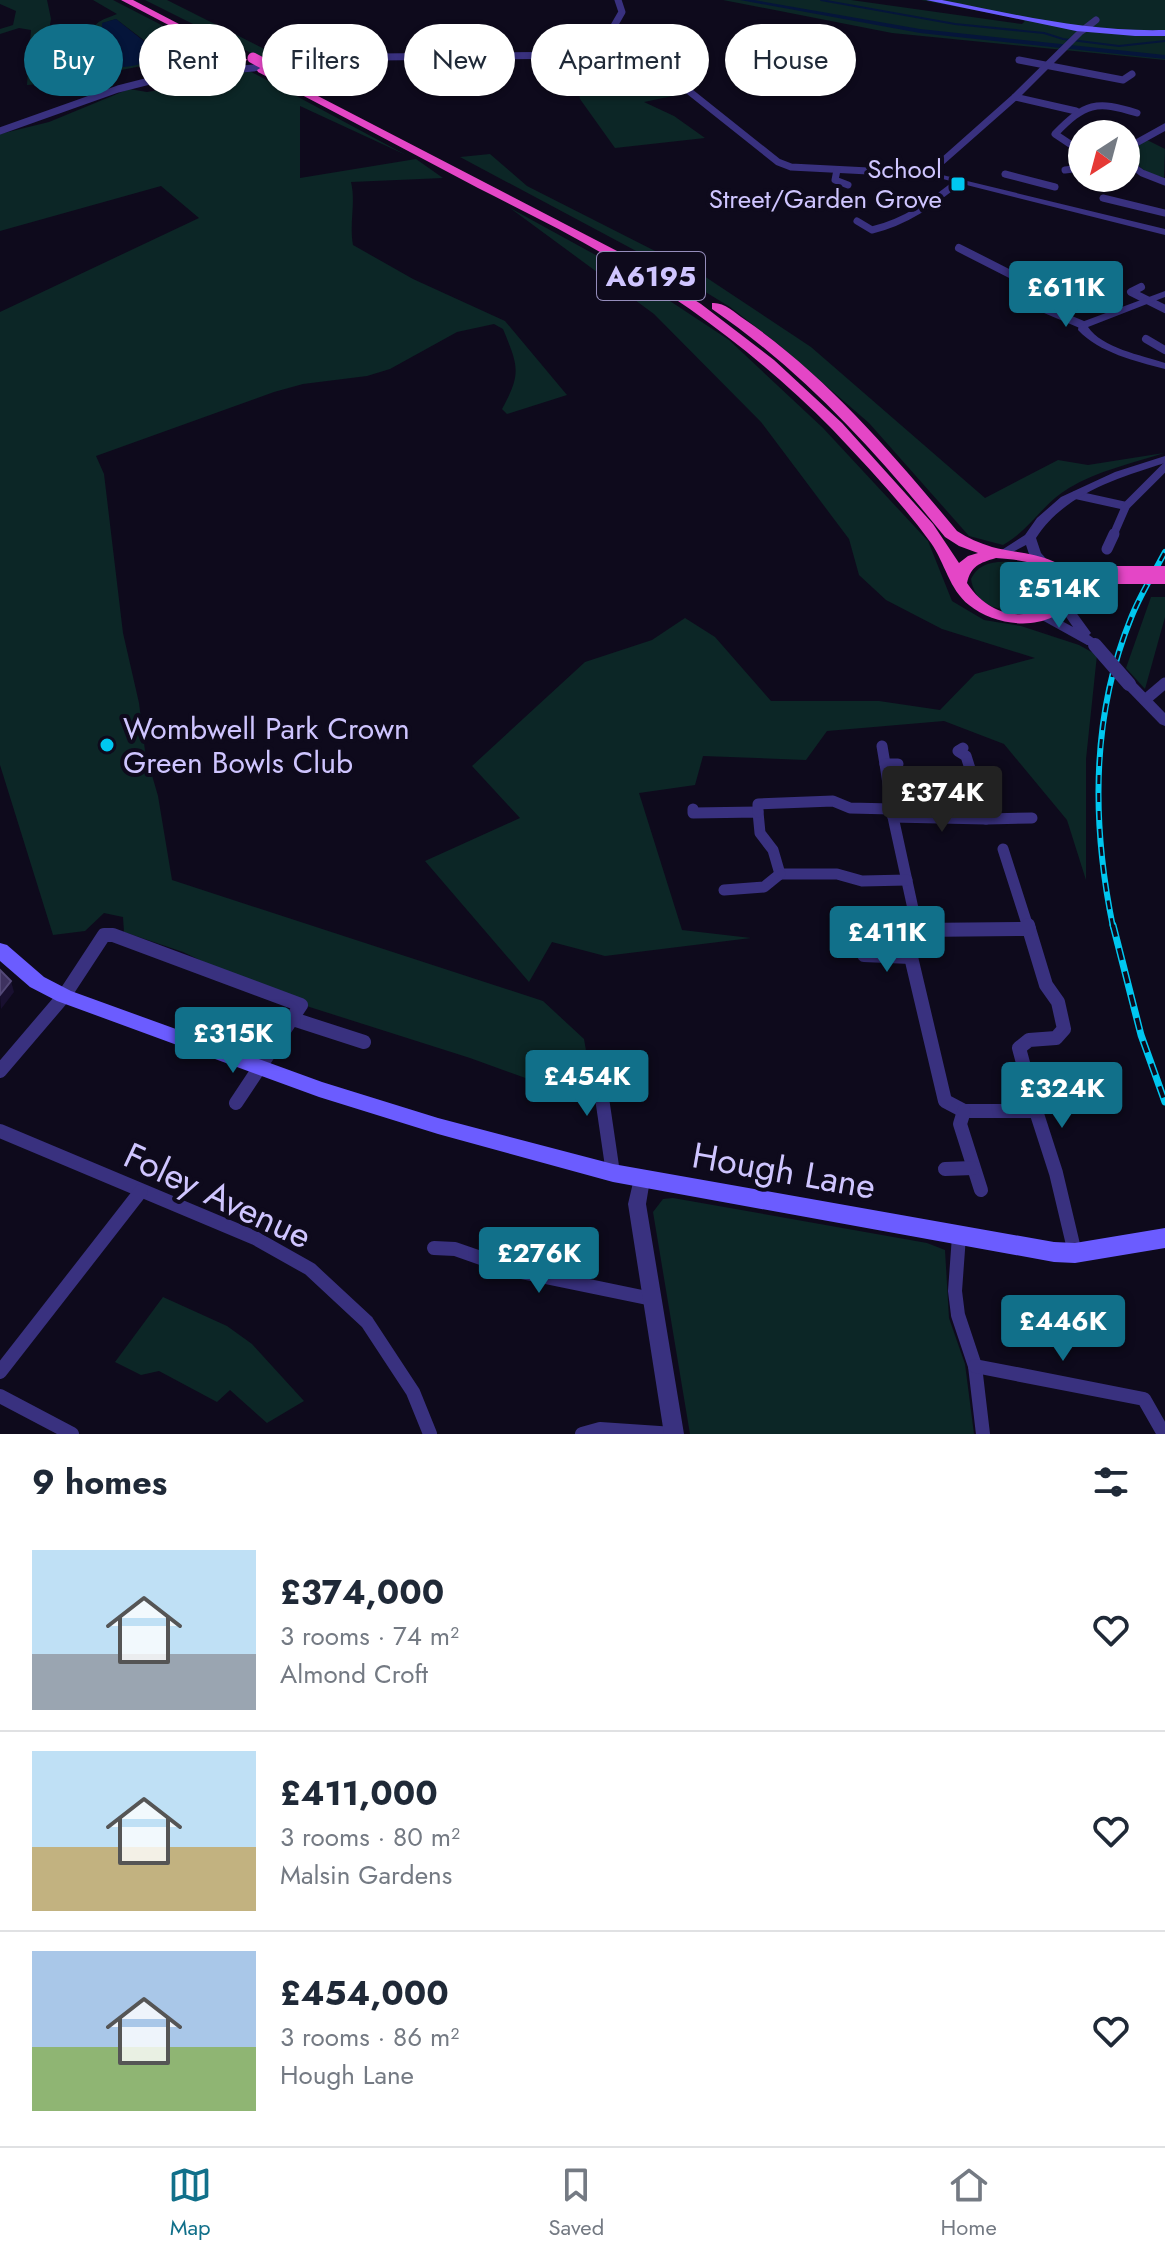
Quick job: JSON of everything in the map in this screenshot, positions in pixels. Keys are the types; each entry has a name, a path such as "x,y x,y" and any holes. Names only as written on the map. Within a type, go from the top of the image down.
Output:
{"highway":[{"name":"A6195","path":"132,1 262,64"},
{"name":"A6195","path":"324,96 615,255 670,287 732,331 791,381 861,450 939,542 969,598 989,610 1016,617 1040,615 1057,609 1067,596 1097,581 1165,575"},
{"name":"A6195","path":"327,96 635,256 743,323 812,381 880,448 951,534 965,543 1045,563 1097,581 1165,586"},
{"path":"959,583 959,576 967,563 999,553"},
{"path":"1045,563 1063,577 1067,596"}],"main road":[{"path":"930,0 1080,33 1165,33"},
{"name":"Hough Lane","path":"0,950 37,982 64,996 260,1069 438,1126 641,1180 959,1236 1075,1253 1165,1238"}],"street":[{"path":"615,24 622,12 618,0"},
{"path":"927,174 1096,20"},
{"path":"388,57 531,55"},
{"path":"1019,60 1123,80 1132,74"},
{"path":"0,131 148,79 262,68"},
{"path":"696,96 778,162 806,170 927,174 1165,232"},
{"path":"1015,97 1076,111"},
{"path":"1068,143 1055,134 1076,111 1098,103 1137,113"},
{"path":"1140,141 1165,127"},
{"path":"837,170 835,180 848,185"},
{"path":"1140,172 1165,182"},
{"path":"1005,174 1055,187"},
{"path":"1013,193 1026,180"},
{"path":"857,221 872,230 893,225 926,207 959,181"},
{"path":"1103,198 1165,213"},
{"path":"1118,220 1132,205"},
{"path":"959,248 1032,285 1045,309 1083,325 1165,294"},
{"path":"1141,287 1131,292 1165,309"},
{"path":"1083,325 1089,336 1160,364 1165,351 1146,339"},
{"path":"999,553 1030,538 1041,521 1065,500 1119,474 1165,459"},
{"path":"1107,549 1126,506 1165,467"},
{"path":"1076,495 1126,506"},
{"path":"1030,538 1035,554 1045,563"},
{"path":"1067,596 1072,616 1093,644 1165,721"},
{"path":"1040,615 1093,644"},
{"path":"1145,700 1165,683"},
{"path":"882,746 891,764 892,813 918,930 919,942 911,957 945,1101 964,1111 1036,1111"},
{"path":"963,748 958,751 966,756 986,819"},
{"path":"780,874 773,850 760,833 758,804 833,801 850,808 976,821 1032,818"},
{"path":"693,809 693,813 758,812"},
{"path":"1003,849 1046,985 1058,1002 1064,1029 1056,1038 1029,1040 1019,1048 1056,1173 1075,1253"},
{"path":"724,890 764,887 780,874 837,874 862,881 907,880"},
{"path":"918,930 1029,929"},
{"path":"0,1071 64,996 107,934 301,1005 236,1103"},
{"path":"864,955 911,957"},
{"path":"293,1019 364,1042"},
{"path":"547,1073 602,1098 613,1173"},
{"path":"964,1111 960,1124 981,1190"},
{"name":"Foley Avenue","path":"0,1131 255,1238 310,1269 367,1322 413,1392 430,1434"},
{"path":"945,1169 973,1168"},
{"path":"582,1434 600,1429 674,1434 637,1204 641,1180"},
{"path":"0,1372 141,1191"},
{"path":"959,1236 955,1291 958,1315 975,1366 983,1434"},
{"path":"434,1248 455,1249 521,1272 652,1299"},
{"path":"975,1366 1144,1399 1164,1434"},
{"path":"0,1396 72,1434"}],"green space":[{"path":"0,0 47,0 50,24 24,24 24,29 0,34 0,29 13,25 16,11 0,4"},
{"path":"93,0 113,0 160,24 139,24 139,36 116,19 97,24 117,14"},
{"path":"145,0 167,0 215,24 193,24"},
{"path":"723,0 851,0 1022,24 1025,21 1016,18 921,0 1165,0 1165,60 892,33"},
{"path":"246,40 262,48 262,58 246,50"},
{"path":"123,64 139,64 139,66 123,70"},
{"path":"246,69 262,78 262,96 296,96 406,155 300,106 300,178 416,159 443,178 351,182 353,245 413,279 505,321 567,395 507,414 502,409 513,387 515,361 503,329 494,324 457,332 390,369 274,392 96,456 104,474 123,633 139,703 145,751 158,796 172,880 543,1001 584,1039 595,1103 470,1058 275,996 183,952 124,932 123,917 104,913 85,931 53,935 0,765 0,312 199,218 161,186 0,231 0,134 49,122 112,96 123,96 123,91 139,91 139,96 246,96"},
{"path":"579,96 673,96 644,102 674,116 705,138 615,148"},
{"path":"1147,140 1165,149 1164,178 1140,167 1140,144"},
{"path":"490,154 527,186 661,254 696,267 704,276 811,347 985,498 1058,460 1088,465 1164,453 1103,472 1069,488 1003,545 969,536 869,423 778,344 730,307 653,260 460,157"},
{"path":"510,208 623,270 729,340 823,428 928,541 952,601 984,620 1021,626 1079,645 1097,655 1086,759 1086,880 1067,820 1004,744 944,721 827,731 806,760 703,756 695,785 639,793 682,930 751,938 605,956 552,942 529,982 425,861 520,818 472,766 585,662 652,640 685,618 715,637 771,701 879,701 940,710 975,674 1035,658 942,629 886,600 859,575 849,539 761,422 654,314"},
{"path":"1016,562 1045,573 1055,585 1050,597 1017,610 997,608 980,598 971,579 974,573 984,565"},
{"path":"1151,597 1165,597 1165,617 1145,689 1126,668"},
{"path":"673,1198 927,1243 945,1250 949,1318 965,1364 974,1434 690,1434 653,1212 663,1199"},
{"path":"163,1297 227,1326 252,1344 304,1401 267,1423 230,1390 217,1402 159,1371 141,1375 115,1362"}],"water":[{"path":"116,19 122,24 102,24"},
{"path":"123,25 139,37 138,65 123,66"}],"building":[{"path":"0,970 11,981 0,995"}],"waterway":[{"path":"743,0 920,31 1165,57"},
{"path":"821,0 955,24 1044,33 1063,39 1119,46 1165,41"}],"railway":[{"path":"1113,927 1101,849 1099,771 1102,732 1118,655 1135,609 1165,552"},
{"path":"1113,925 1141,1035 1165,1102"}],"place":[{"name":"School Street/Garden Grove","path":"958,184"},
{"name":"Wombwell Park Crown Green Bowls Club","path":"107,745"}]}
